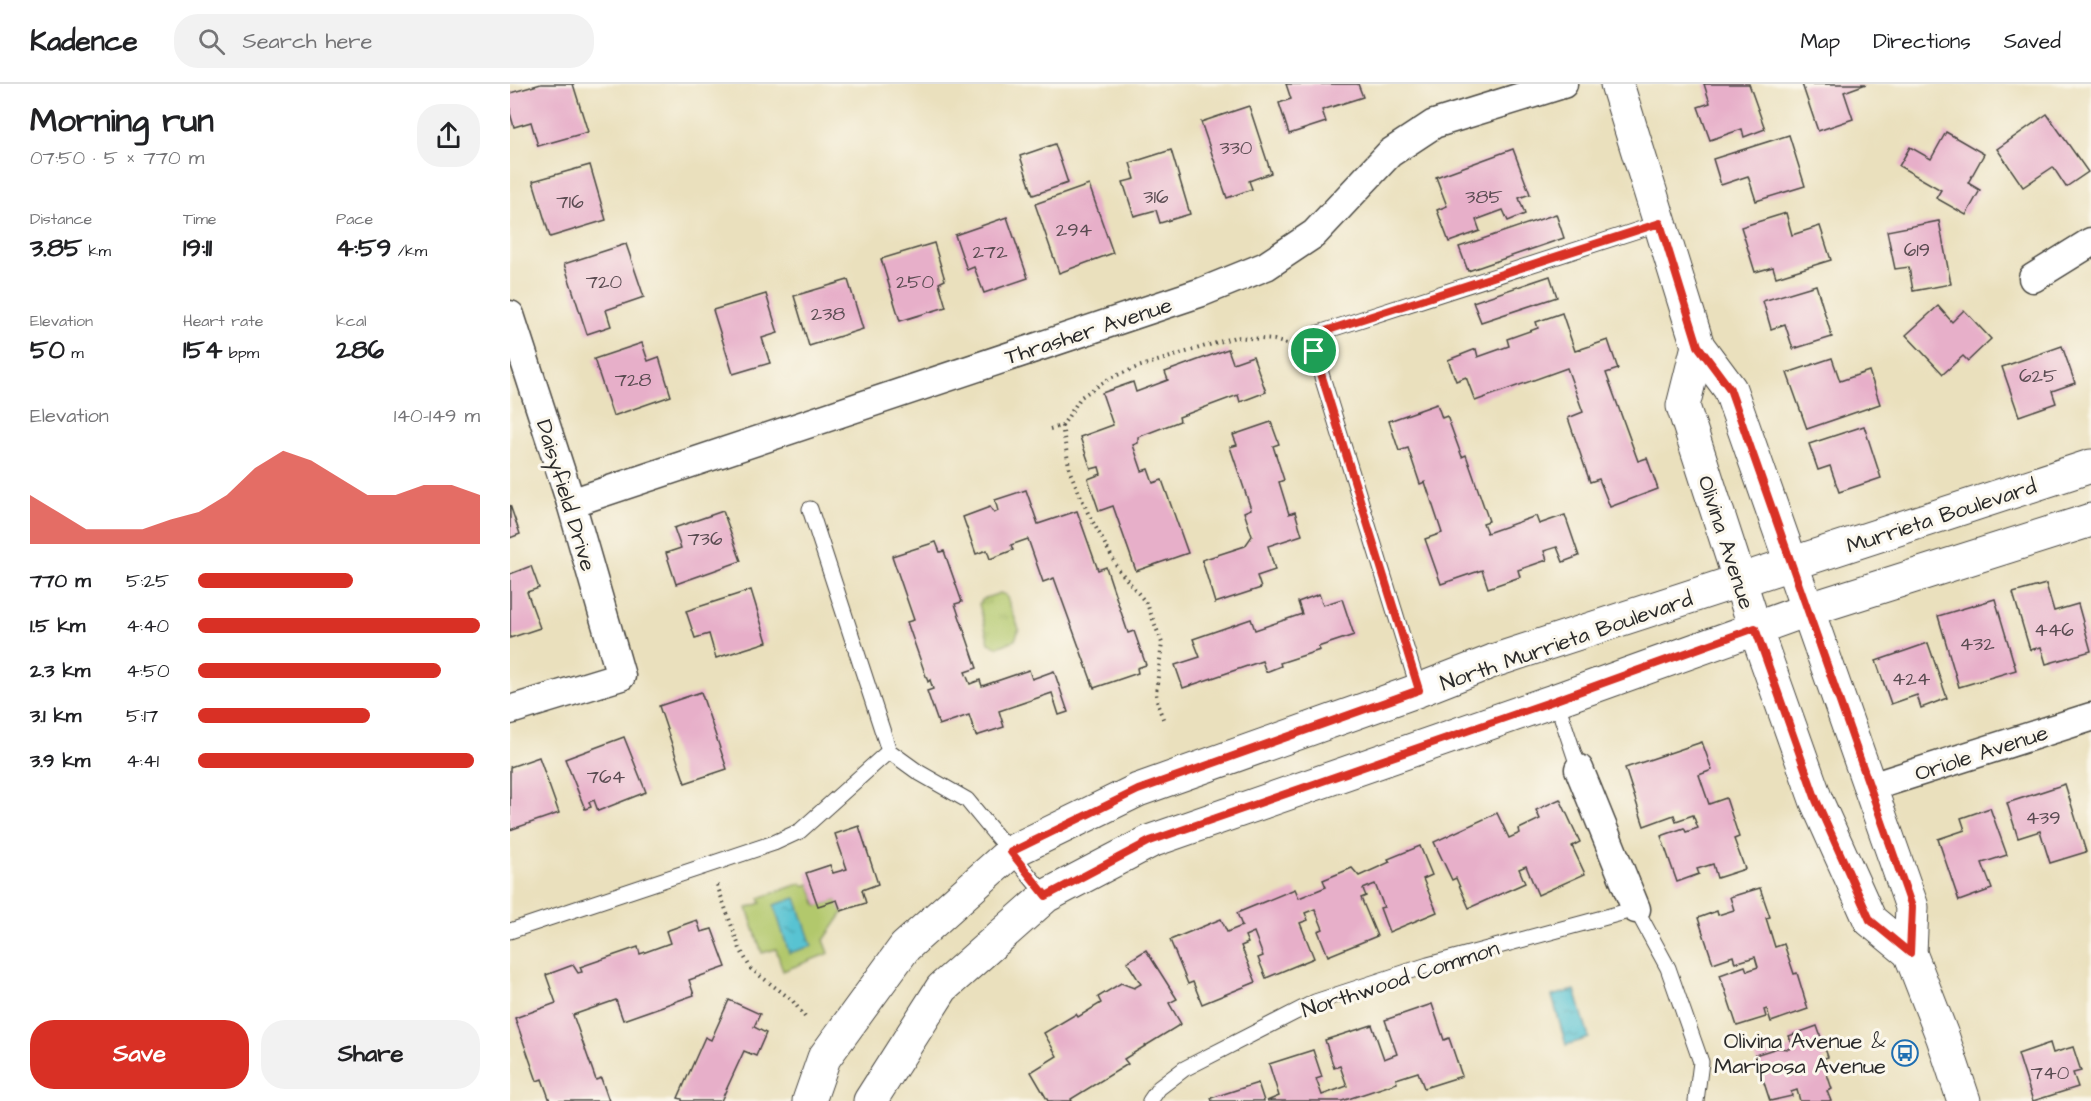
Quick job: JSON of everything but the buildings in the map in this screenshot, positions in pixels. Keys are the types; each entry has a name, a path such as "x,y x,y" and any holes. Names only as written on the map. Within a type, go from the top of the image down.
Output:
{"main road":[{"name":"Olivina Avenue","path":"1617,84 1698,346 1730,389 1912,907 1910,953 1943,1038 1964,1101"},
{"name":"Olivina Avenue","path":"1698,346 1683,406 1755,628 1816,800 1870,920 1910,953"},
{"name":"Murrieta Boulevard","path":"1791,564 2091,466"},
{"path":"872,1100 942,988 1046,896 1150,841 1807,610 2091,520"},
{"name":"North Murrieta Boulevard","path":"809,1101 824,1058 905,947 1011,852 1138,790 1419,690 1493,661 1791,564"}],"street":[{"name":"Thrasher Avenue","path":"571,503 1191,296 1266,266 1314,234 1390,153 1434,124 1563,84"},
{"path":"2033,278 2091,242"},
{"name":"Daisyfield Drive","path":"510,315 571,503 621,676 510,710"},
{"name":"Oriole Avenue","path":"1871,787 2091,717"},
{"path":"1579,769 1636,909"}],"lane":[{"path":"1419,690 1314,351 1314,338 1319,333 1660,223"},
{"path":"810,509 889,751 918,772 968,800 1046,896"},
{"path":"1556,700 1579,769"},
{"path":"510,931 774,843 800,831 889,751"},
{"path":"1636,909 1668,968 1701,1062 1696,1101"},
{"name":"Northwood Common","path":"1150,1101 1159,1088 1184,1069 1315,1002 1428,965 1636,909"}],"path":[{"path":"1050,429 1062,426 1082,398 1110,378 1198,347 1235,337 1274,340 1314,351"},
{"path":"1062,426 1070,472 1088,513 1119,570 1147,604 1162,643 1156,693 1164,721"},
{"path":"711,864 740,949 751,969 792,1000 805,1017"}],"green space":[{"path":"1000,593 1006,595 1019,629 1015,640 998,647 989,643 979,604 983,599"},
{"path":"802,883 803,886 810,884 817,906 837,900 843,913 824,940 829,953 783,971 776,949 762,953 747,908 761,903 759,898"}],"water":[{"path":"796,898 812,946 789,953 774,905"},
{"path":"1575,990 1589,1038 1566,1045 1552,996"}],"place":[{"name":"Olivina Avenue & Mariposa Avenue","path":"1905,1053"}],"route":[{"path":"1660,223 1698,346 1730,389 1871,787 1912,907 1910,953 1870,920 1816,800 1755,628 1556,700 1150,841 1046,896 1011,852 1138,790 1419,690 1314,351 1314,338 1319,333 1660,223"}]}
